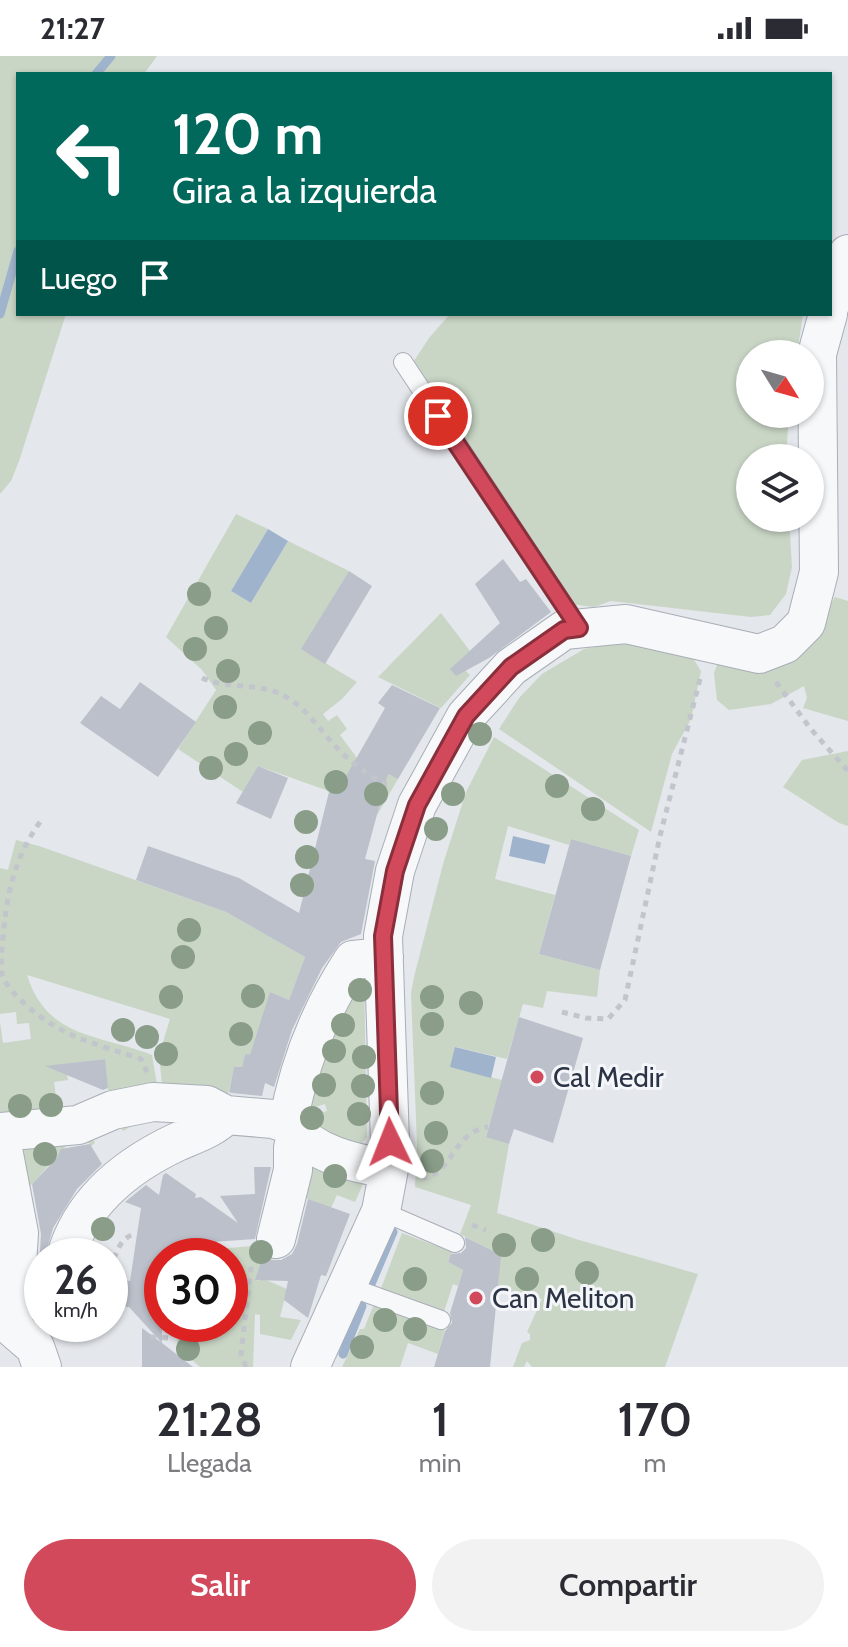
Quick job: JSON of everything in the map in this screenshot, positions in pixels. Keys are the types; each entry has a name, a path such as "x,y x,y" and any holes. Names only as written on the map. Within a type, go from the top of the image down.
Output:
{"street":[{"path":"832,298 841,265 848,254"},
{"path":"310,1367 381,1211 402,1173 383,936 395,871 417,805 466,716 511,667 564,630 626,624 752,652 785,644 806,623 819,572 817,354 827,316"},
{"path":"276,1239 293,1170 291,1108 319,1020 332,992 353,960 384,957"},
{"path":"42,1367 35,1347 13,1328 19,1233 0,1132 78,1125 113,1110 153,1102 207,1105 226,1115 273,1119 294,1130 311,1145 347,1161 402,1173"},
{"path":"73,1238 78,1224 114,1182 141,1162 205,1131 226,1115"},
{"path":"52,1342 59,1367"}],"lane":[{"path":"403,362 579,628"},
{"path":"381,1211 455,1243"},
{"path":"347,1286 441,1320"}],"path":[{"path":"562,1012 608,1019 625,1000 660,836 697,694 706,643"},
{"path":"752,652 810,728 848,771"},
{"path":"202,678 219,685 257,688 281,694 301,708 339,749 370,776 417,805"},
{"path":"40,822 20,854 6,905 2,975 20,1000 61,1031 141,1059"},
{"path":"402,1173 429,1177 438,1173 470,1132 488,1127"},
{"path":"126,1238 137,1234"},
{"path":"246,1367 241,1354 251,1262 276,1239"}],"green space":[{"path":"0,56 157,56 145,72 16,72 16,316 65,316 19,461 11,481 0,494"},
{"path":"448,316 803,316 799,340 736,340 736,428 788,428 787,444 736,444 736,532 790,532 792,567 786,594 770,615 751,617 611,601 594,607 570,604 410,367"},
{"path":"236,514 268,529 231,591 251,603 288,541 349,571 302,649 357,682 323,714 328,721 337,715 347,729 340,735 357,758 398,779 377,815 368,805 258,766 243,792 178,749 216,690 202,670 166,637"},
{"path":"835,597 848,601 848,721 803,708 807,698 804,686 771,704 729,710 717,700 714,673 720,657 811,636"},
{"path":"441,613 470,651 457,663 470,675 441,708 378,677"},
{"path":"629,641 691,655 701,671 691,719 672,754 651,832 499,729 519,698 542,674 584,649"},
{"path":"494,737 639,830 631,856 571,839 569,845 508,826 495,879 555,895 539,954 600,970 597,997 547,991 543,1008 523,1004 507,1059 456,1047 451,1067 502,1080 486,1136 509,1144 497,1213 698,1274 665,1367 532,1367 527,1361 524,1367 513,1367 522,1343 530,1340 527,1332 542,1299 497,1291 500,1255 460,1234 471,1205 415,1187 417,1144 411,993 443,864 466,792"},
{"path":"848,751 848,826 783,787 802,760"},
{"path":"16,840 39,846 226,912 305,957 289,1000 270,992 256,1057 245,1054 242,1067 234,1068 227,1098 110,1104 104,1059 65,1064 68,1080 54,1082 59,1118 0,1120 0,1022 3,1043 31,1039 29,1023 17,1024 16,1012 0,1014 0,868 8,870","holes":["27,975 170,1019 159,1055 163,1093 158,1090 152,1055 61,1023 36,996"]},
{"path":"364,976 367,1137 360,1145 324,1132 303,1118 327,1111 325,1104 300,1112 322,1033"},
{"path":"156,1112 123,1131 119,1125 88,1131 95,1143 91,1146 80,1131 20,1197 6,1137"},
{"path":"304,1164 363,1184 355,1202 337,1195 331,1208 295,1194"},
{"path":"402,1233 452,1252 448,1262 463,1270 458,1286 453,1284 444,1312 380,1291"},
{"path":"266,1245 257,1281 264,1279 287,1289 280,1317 301,1320 291,1340 260,1334 260,1315 255,1314 253,1367 200,1367 177,1347 177,1342 248,1342 248,1246"},
{"path":"374,1304 445,1329 438,1354 408,1343 400,1367 342,1367 360,1329 364,1329"}],"water":[{"path":"268,529 288,541 251,603 231,591"},
{"path":"513,836 550,845 545,864 509,856"},
{"path":"455,1047 496,1057 491,1078 450,1067"}],"building":[{"path":"503,559 520,582 526,579 551,612 489,658 456,676 450,669 500,623 475,584"},
{"path":"349,571 372,586 325,664 301,649"},
{"path":"140,682 196,722 158,777 80,723 101,696 120,709"},
{"path":"392,685 440,708 398,779 388,774 365,859 375,861 361,934 341,942 322,968 292,1030 274,1087 265,1083 262,1096 229,1092 234,1067 242,1067 245,1054 250,1055 270,992 289,1000 305,957 226,912 136,880 148,846 239,878 299,913 329,792 336,794 385,708 378,703"},
{"path":"258,766 288,778 271,819 236,803"},
{"path":"571,839 631,856 600,970 539,954"},
{"name":"Cal Medir","path":"519,1017 583,1038 553,1143 514,1129 509,1144 486,1137"},
{"path":"105,1059 108,1088 103,1090 45,1066"},
{"path":"90,1144 102,1164 77,1189 50,1238 41,1238 32,1184 56,1159 61,1149"},
{"path":"254,1167 271,1167 255,1239 144,1238 144,1323 128,1307 128,1281 141,1208 125,1202 146,1185 159,1195 166,1173 196,1194 195,1198 201,1197 238,1223 220,1196 255,1194"},
{"path":"308,1199 350,1214 326,1276 321,1275 308,1318 284,1300 288,1281 255,1280 263,1256 281,1260 292,1254"},
{"name":"Can Meliton","path":"465,1237 501,1255 490,1367 434,1367 445,1331 452,1323 450,1313 463,1270 448,1262 451,1254 461,1253 466,1248"},
{"path":"142,1328 144,1342 161,1342 193,1367 142,1367"}],"waterway":[{"path":"98,72 111,56"},
{"path":"0,314 16,258"},
{"path":"371,1284 393,1232"},
{"path":"343,1354 362,1306"}],"place":[{"name":"Cal Medir","path":"537,1077"},
{"name":"Can Meliton","path":"476,1298"}],"route":[{"path":"390,1142 383,936 395,871 417,805 466,716 511,667 564,630 579,628 438,416"}]}
